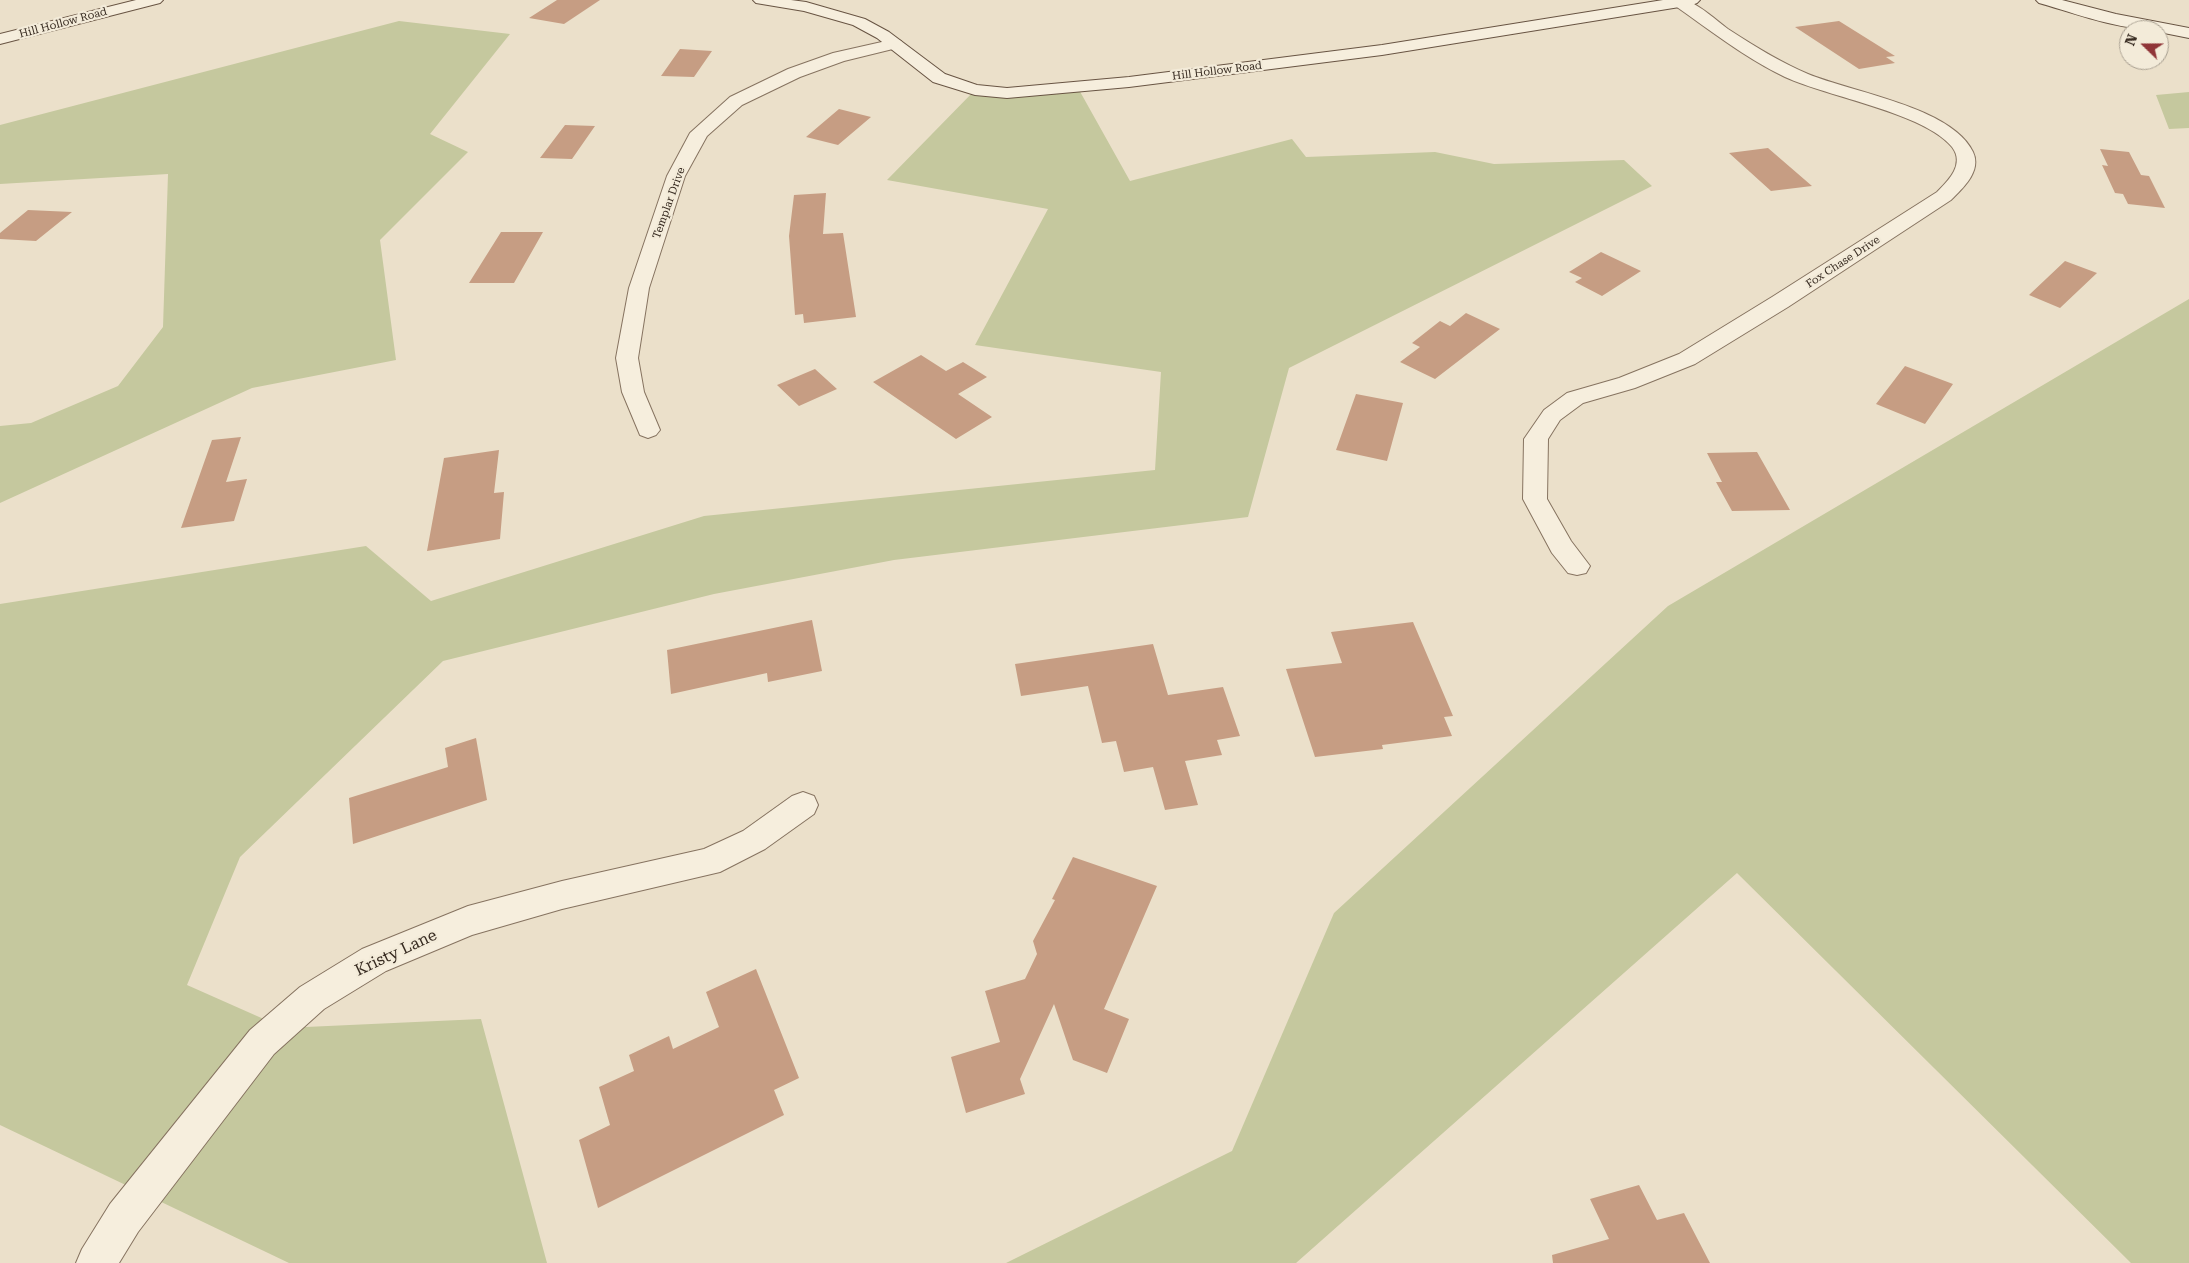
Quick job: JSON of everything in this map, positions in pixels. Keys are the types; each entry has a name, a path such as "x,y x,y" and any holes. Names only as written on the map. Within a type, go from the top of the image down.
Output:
{"street":[{"name":"Hill Hollow Road","path":"0,39 155,0"},
{"name":"Hill Hollow Road","path":"762,0 836,14 859,22 895,44 939,78 975,90 1007,93 1129,82 1382,50 1686,1"},
{"path":"2044,0 2115,19 2189,33"},
{"name":"Fox Chase Drive","path":"1577,566 1561,547 1535,500 1536,439 1552,415 1575,398 1627,383 1687,359 1780,302 1944,196 1965,174 1966,161 1960,145 1948,134 1926,121 1892,107 1824,87 1770,62 1686,1"},
{"name":"Templar Drive","path":"648,430 633,392 627,358 639,288 676,176 699,133 736,101 794,74 839,57 895,44"},
{"name":"Kristy Lane","path":"96,1263 124,1218 262,1042 312,998 374,960 468,921 562,895 709,862 754,840 803,805"}],"green space":[{"path":"399,21 510,34 430,134 468,152 380,240 396,360 252,388 0,503 0,426 31,423 118,386 163,327 168,174 0,184 0,125"},
{"path":"1078,88 1130,181 1292,139 1306,157 1435,152 1494,164 1624,160 1652,186 1289,368 1248,517 894,560 714,594 443,661 240,857 187,985 284,1028 481,1019 547,1263 289,1263 0,1125 0,604 366,546 431,601 704,516 1155,470 1161,372 975,345 1048,209 887,180 976,89"},
{"path":"2189,92 2189,128 2169,129 2156,95"},
{"path":"2189,299 2189,1263 2131,1263 1737,873 1296,1263 1006,1263 1232,1151 1334,913 1668,606"}],"building":[{"path":"557,0 600,0 564,24 529,18"},
{"path":"1839,21 1895,56 1886,57 1895,63 1859,69 1795,27"},
{"path":"680,49 712,51 694,77 661,76"},
{"path":"839,109 871,117 838,145 806,137"},
{"path":"565,125 595,126 572,159 540,158"},
{"path":"1768,148 1812,186 1771,191 1729,153"},
{"path":"2100,149 2129,152 2141,175 2149,176 2165,208 2128,204 2123,194 2115,193 2102,165 2108,166"},
{"path":"826,193 823,234 843,233 856,317 804,323 803,314 795,315 789,236 794,195"},
{"path":"28,210 72,212 36,241 0,239 0,233"},
{"path":"501,232 543,232 514,283 469,283"},
{"path":"1601,252 1641,271 1602,296 1575,282 1582,278 1569,272"},
{"path":"2065,261 2097,273 2060,308 2029,295"},
{"path":"1466,313 1500,329 1435,379 1400,362 1420,347 1412,343 1440,321 1450,326"},
{"path":"921,355 946,371 963,362 987,377 958,394 992,417 956,439 873,382"},
{"path":"1905,366 1953,384 1925,424 1876,404"},
{"path":"815,369 837,389 799,406 777,385"},
{"path":"1356,394 1403,403 1387,461 1336,450"},
{"path":"241,437 226,482 247,479 234,521 181,528 212,440"},
{"path":"499,450 494,493 504,492 500,539 427,551 444,458"},
{"path":"1757,452 1790,510 1732,511 1716,482 1722,482 1707,453"},
{"path":"812,620 822,671 768,682 767,673 671,694 667,650"},
{"path":"1413,622 1453,716 1444,717 1452,736 1382,745 1383,749 1315,757 1286,669 1342,663 1331,632"},
{"path":"1153,644 1168,695 1223,687 1240,736 1217,740 1222,755 1185,761 1198,805 1165,810 1153,767 1124,772 1116,741 1102,743 1088,686 1021,696 1015,664"},
{"path":"476,738 487,800 353,844 349,798 448,767 445,748"},
{"path":"1073,857 1157,886 1104,1009 1129,1019 1107,1073 1073,1060 1054,1004 1020,1079 1025,1094 966,1113 951,1057 1000,1042 985,991 1025,979 1037,954 1033,941 1055,900 1052,899"},
{"path":"756,969 799,1078 774,1090 784,1115 598,1208 579,1140 610,1125 599,1087 634,1071 629,1055 669,1036 673,1049 719,1027 706,992"},
{"path":"1639,1185 1657,1220 1684,1213 1710,1263 1553,1263 1552,1255 1609,1239 1590,1199"}]}
